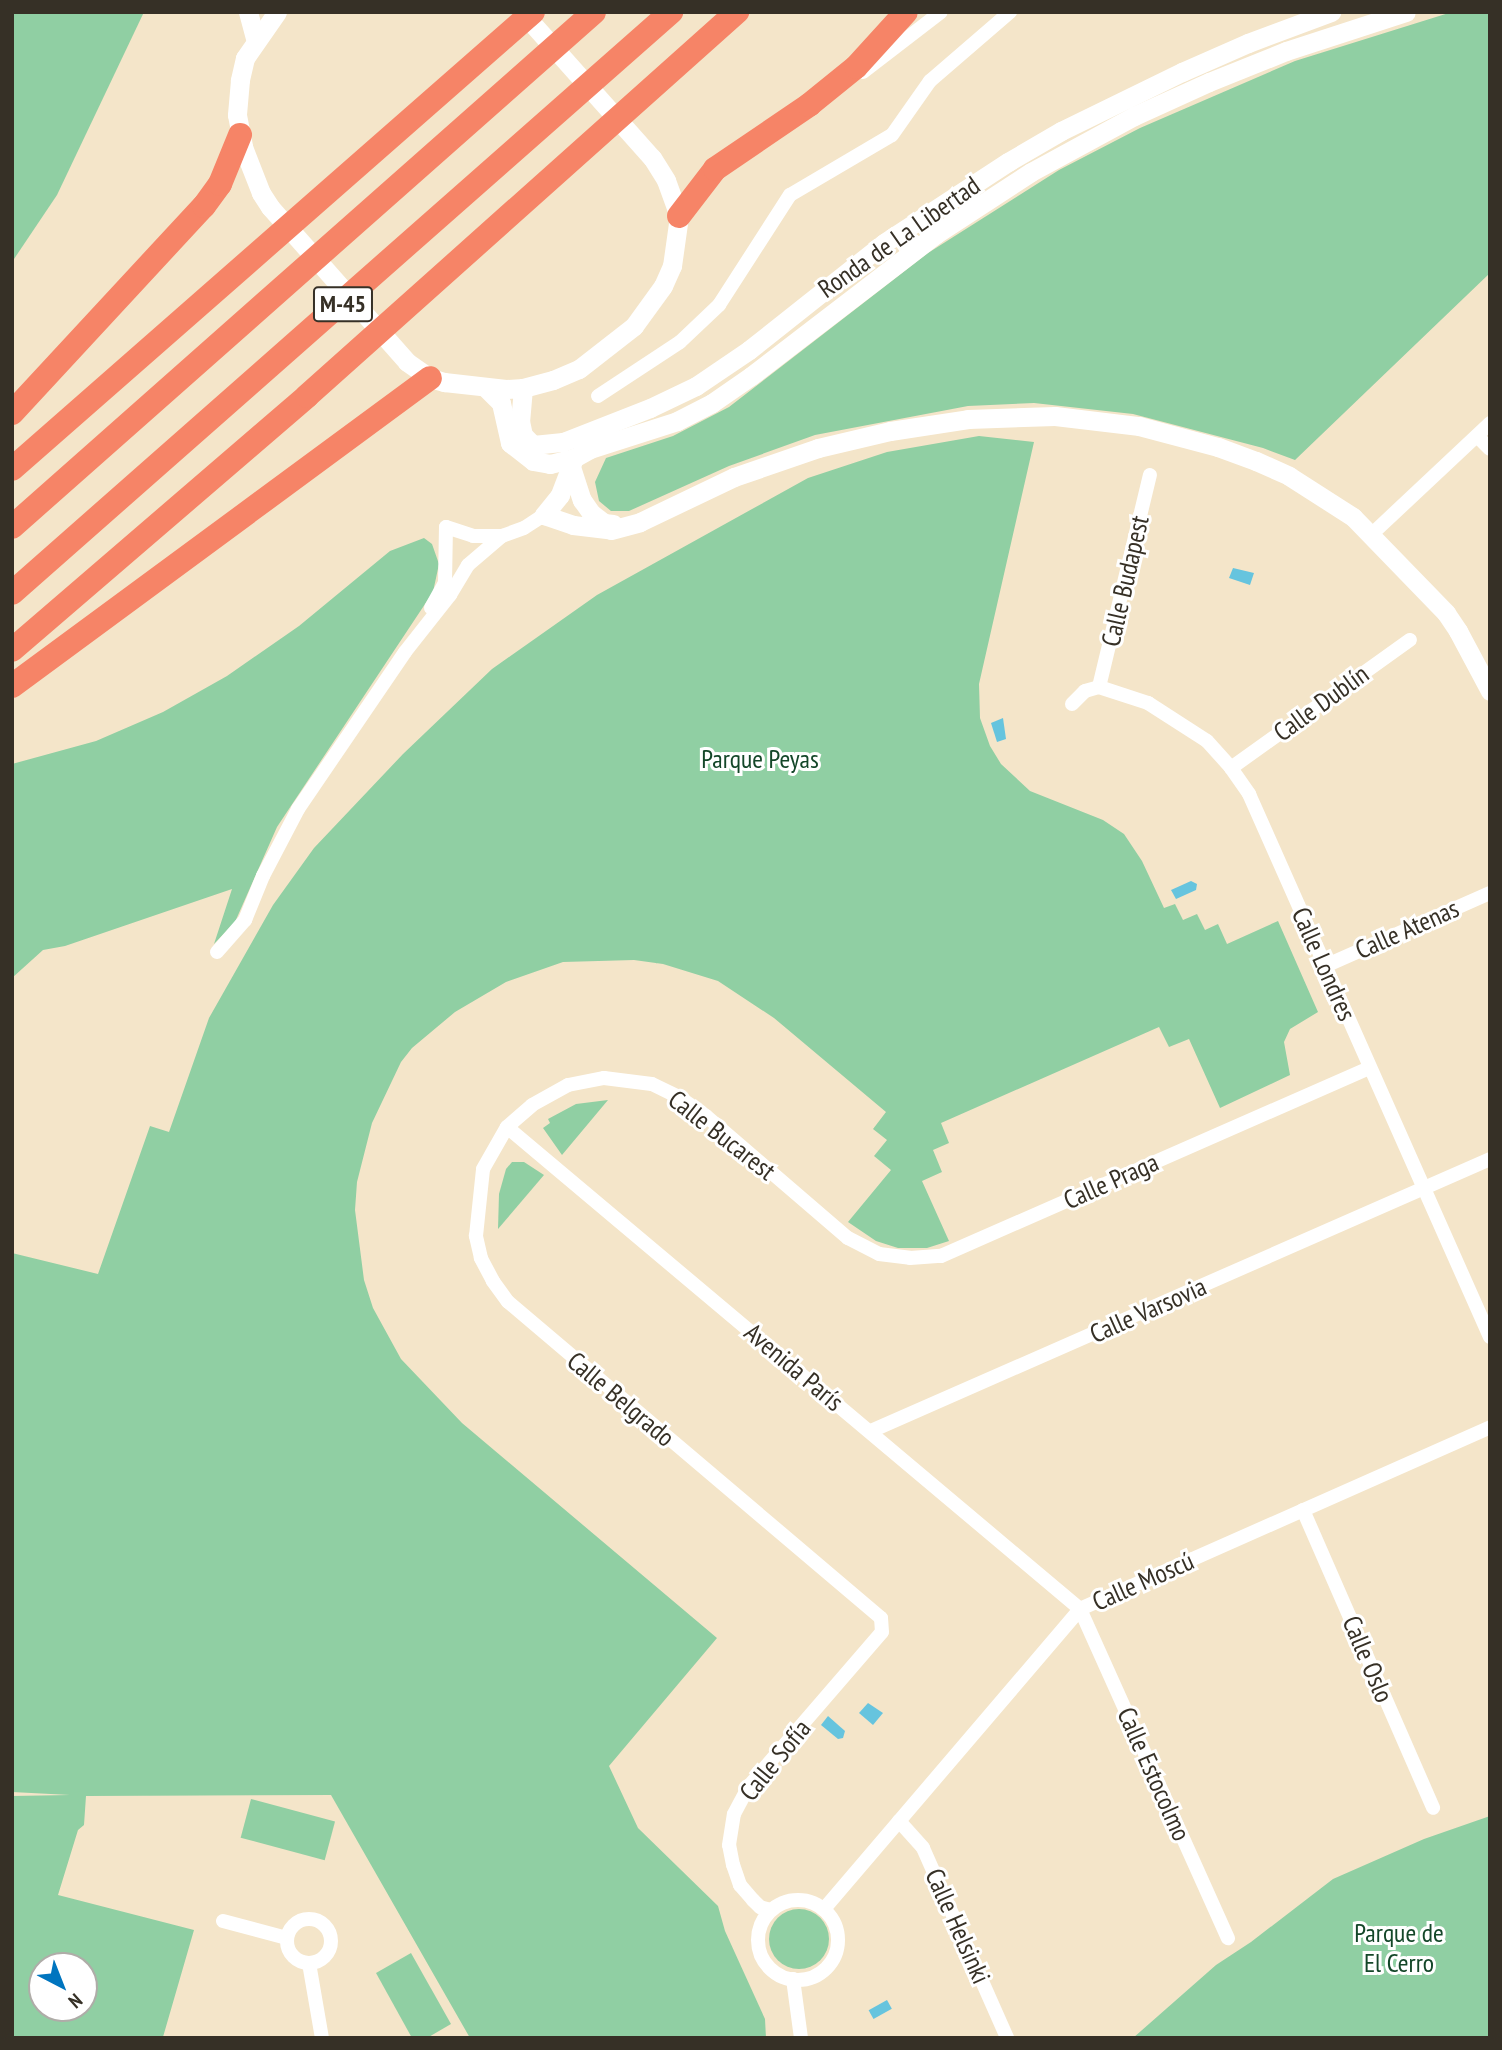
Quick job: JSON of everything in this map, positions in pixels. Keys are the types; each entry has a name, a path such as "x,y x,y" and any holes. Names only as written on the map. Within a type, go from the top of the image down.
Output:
{"highway":[{"path":"12,469 533,12"},
{"name":"M-45","path":"12,527 594,12"},
{"name":"M-45","path":"12,593 671,12"},
{"path":"12,650 307,396 737,12"},
{"path":"679,216 715,169 811,103 856,67 906,12"},
{"path":"12,413 204,206 220,184 240,135"},
{"path":"12,686 430,378"}],"main road":[{"path":"248,12 255,40"},
{"name":"M-45","path":"276,12 245,58 240,80 237,115 253,178 270,207 407,362 430,378 486,388 523,388 579,369 634,326 663,286 672,266 679,216"},
{"path":"522,12 659,168 679,216"},
{"name":"Ronda de La Libertad","path":"523,388 520,421 523,435 533,445 563,442 650,408 696,386 749,350 884,243 1008,162 1061,131 1182,72 1248,43 1331,12"},
{"name":"Ronda de La Libertad","path":"486,388 500,403 510,443 520,454 533,461 573,464 590,449 677,421 712,403 982,202 1123,122 1286,51 1406,12"},
{"path":"573,464 560,495 544,515 573,525 611,530 628,526 734,477 818,448 890,431 968,419 1055,416 1139,426 1218,447 1290,476 1343,511 1372,534 1446,613 1490,691"},
{"path":"573,464 591,513 604,523 628,526"}],"street":[{"path":"811,103 856,77 941,12"},
{"path":"598,396 680,342 719,305 790,195 892,135 930,81 1010,12"},
{"path":"1372,534 1490,423"},
{"path":"1477,436 1490,449"},
{"name":"Calle Budapest","path":"1099,687 1150,475"},
{"path":"405,652 445,583 446,527 473,536 502,536 524,528 544,515"},
{"path":"218,952 245,920 263,876 298,809 405,652 450,595 468,565 502,536"},
{"name":"Calle Dublín","path":"1231,768 1410,639"},
{"path":"1072,704 1085,691 1099,687"},
{"name":"Calle Londres","path":"1099,687 1148,703 1182,722 1207,741 1249,794 1490,1337"},
{"name":"Calle Atenas","path":"1325,965 1490,893"},
{"name":"Calle Praga","path":"848,1238 879,1254 910,1258 941,1256 1370,1068"},
{"name":"Calle Bucarest","path":"508,1128 532,1105 568,1085 604,1078 652,1084 679,1097 706,1116 848,1238"},
{"name":"Avenida París","path":"508,1128 1080,1609"},
{"name":"Calle Belgrado","path":"508,1128 483,1169 476,1236 481,1258 508,1302 881,1618"},
{"name":"Calle Varsovia","path":"871,1431 1490,1158"},
{"name":"Calle Moscú","path":"824,1909 1080,1609 1490,1427"},
{"name":"Calle Oslo","path":"1303,1510 1433,1808"},
{"name":"Calle Estocolmo","path":"1080,1609 1228,1938"},
{"name":"Calle Sofía","path":"771,1910 760,1908 740,1885 729,1845 734,1814 749,1786 883,1632 881,1618"},
{"name":"Calle Helsinki","path":"899,1821 923,1848 1007,2038"},
{"path":"797,1899 824,1909 837,1931 836,1952 820,1973 793,1979 775,1972 760,1952 760,1926 771,1910 797,1899"},
{"path":"304,1920 324,1925 331,1938 323,1958 309,1963 294,1958 287,1938 292,1928 304,1920"},
{"path":"223,1921 287,1938"},
{"path":"309,1963 322,2038"},
{"path":"793,1979 801,2038"}],"green space":[{"path":"12,12 144,12 57,195 12,262"},
{"path":"1452,12 1490,12 1490,273 1295,460 1263,448 1133,414 1034,403 968,406 815,435 729,466 629,511 611,511 599,501 595,482 606,458 673,436 729,407 928,253 1059,170 1140,128 1295,61"},
{"name":"Parque Peyas","path":"979,436 1034,442 979,684 980,718 990,746 1001,764 1030,791 1103,820 1124,834 1142,861 1164,908 1175,904 1183,920 1197,914 1205,930 1218,924 1227,944 1278,921 1318,1012 1290,1029 1284,1042 1290,1075 1220,1108 1189,1039 1169,1047 1159,1027 941,1123 949,1143 933,1150 942,1172 922,1181 949,1241 927,1248 898,1248 876,1241 848,1222 891,1170 874,1156 887,1140 873,1129 886,1112 774,1018 718,981 663,964 634,960 563,962 506,982 455,1012 412,1048 401,1062 372,1123 357,1182 355,1210 364,1280 373,1308 401,1359 462,1423 717,1638 609,1766 638,1828 718,1906 725,1931 765,2019 766,2038 470,2038 331,1795 86,1796 84,1825 78,1830 58,1895 194,1930 163,2037 12,2038 12,1796 70,1795 12,1792 12,1253 98,1274 150,1126 169,1132 209,1018 273,905 314,848 403,754 492,669 597,595 808,478 887,452"},
{"path":"424,538 432,544 439,564 433,592 277,827 235,922 214,944 232,889 65,946 43,950 12,978 12,764 96,741 163,712 227,676 299,626 390,551"},
{"path":"608,1100 562,1155 543,1128 550,1123 548,1119 576,1104"},
{"path":"512,1162 524,1162 544,1175 498,1229 499,1194 506,1169"},
{"path":"251,1799 335,1822 325,1860 241,1838"},
{"name":"Parque de El Cerro","path":"1490,1816 1490,2038 1133,2038 1216,1965 1251,1942 1333,1879 1424,1839"},
{"path":"799,1909 816,1914 824,1922 829,1939 824,1956 816,1964 799,1969 782,1964 774,1956 769,1939 774,1922 782,1914"},
{"path":"411,1953 451,2024 427,2038 412,2038 376,1973"}],"water":[{"path":"1233,568 1254,573 1250,585 1229,578"},
{"path":"1003,718 1006,739 997,742 991,723"},
{"path":"1191,881 1197,884 1196,890 1176,899 1171,890"},
{"path":"868,1703 883,1713 873,1725 859,1713"},
{"path":"828,1716 845,1731 843,1738 838,1739 821,1725"},
{"path":"887,2000 892,2009 873,2019 869,2010"}]}
